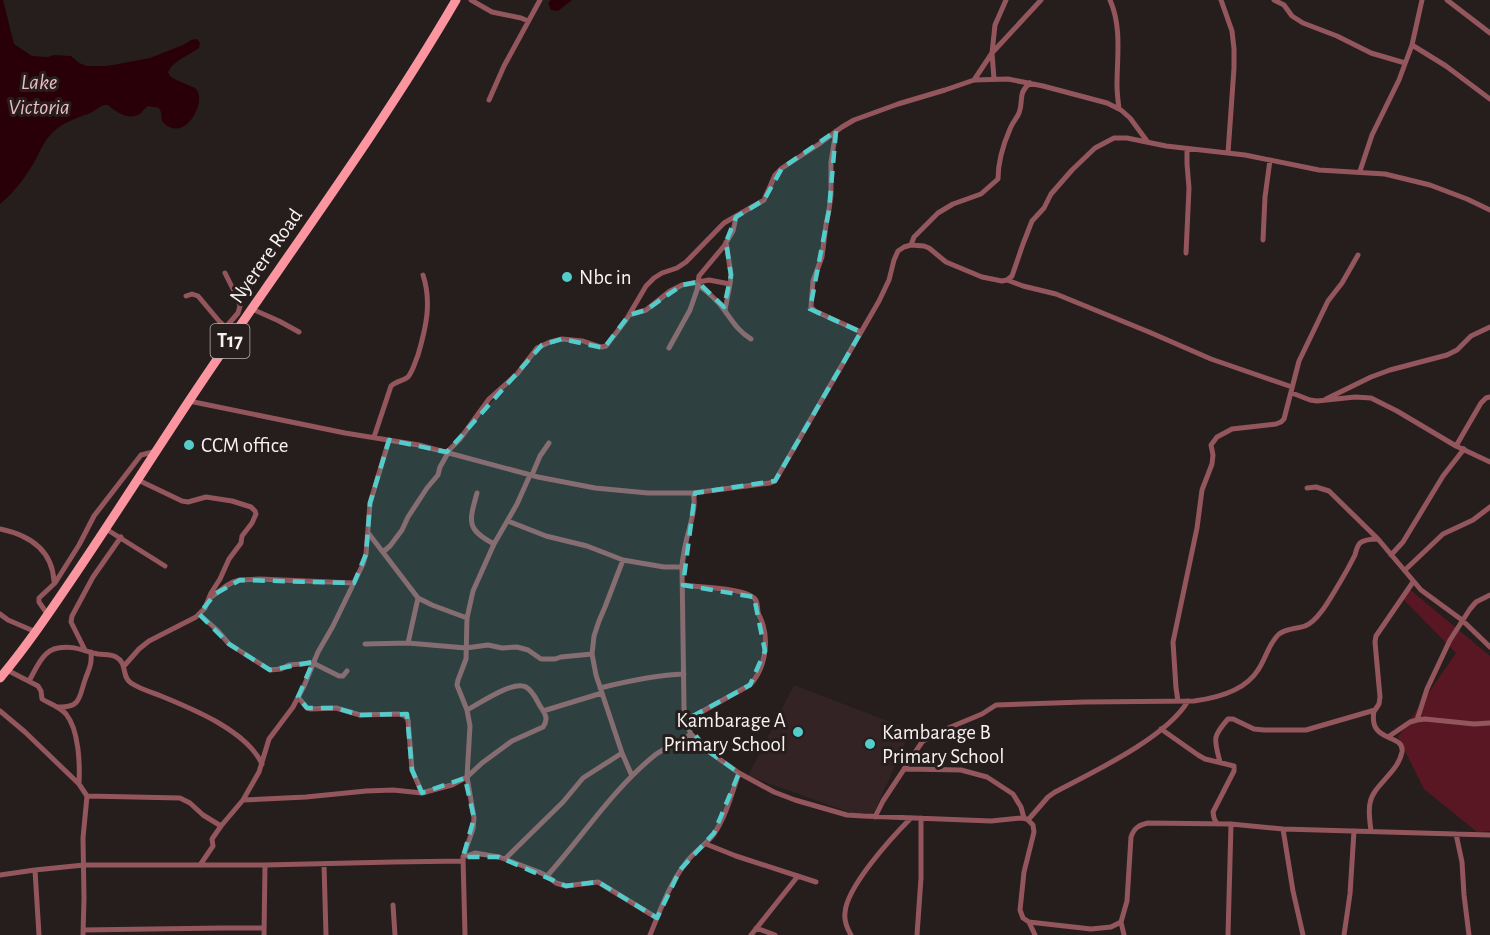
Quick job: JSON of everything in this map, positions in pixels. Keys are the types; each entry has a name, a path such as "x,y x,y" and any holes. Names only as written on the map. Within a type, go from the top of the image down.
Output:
{"main road":[{"name":"Nyerere Road","path":"0,678 48,615 189,401 363,147 456,0"}],"street":[{"path":"471,0 492,12 528,21"},
{"path":"489,100 504,66 540,0"},
{"path":"994,79 992,53 995,25 1006,0"},
{"path":"974,80 992,53 1041,0"},
{"path":"1110,0 1116,16 1118,35 1119,109"},
{"path":"1221,0 1232,31 1234,50 1228,153"},
{"path":"1274,0 1284,5 1292,16 1303,23 1337,36 1371,53 1405,63"},
{"path":"1360,171 1372,135 1399,80 1412,45 1422,0"},
{"path":"1447,0 1490,33"},
{"path":"1412,45 1446,66 1490,99"},
{"path":"383,552 402,530 408,517 438,475 447,453 489,399 517,374 537,348 562,339 606,346 629,315 646,286 654,278 686,262 724,223 764,200 782,168 854,120 974,80 1008,79 1107,103 1130,118 1147,141"},
{"path":"911,245 914,237 938,213 953,204 981,194 998,179 998,166 1005,142 1020,112 1023,91 1030,83"},
{"path":"836,131 831,162 830,210 822,257 813,281 811,307 861,332"},
{"path":"1007,280 1012,276 1032,221 1044,208 1057,186 1085,156 1099,145 1114,138 1270,159 1319,170 1385,174 1430,185 1489,208"},
{"path":"1186,253 1189,188 1187,149"},
{"path":"1263,240 1270,159"},
{"path":"669,348 690,310 702,272 733,231 736,216"},
{"path":"725,310 731,276 726,242"},
{"path":"189,401 345,433 419,445 531,475 596,488 629,492 693,493 770,483 775,481 885,290 898,252 911,245 929,248 946,262 982,278 1007,280 1056,294 1211,359 1292,390 1310,400 1371,398 1456,446 1490,462"},
{"path":"1178,701 1173,642 1197,528 1202,490 1212,464 1213,455 1210,445 1217,437 1232,429 1281,422 1284,419 1299,361 1328,301 1342,283 1358,255"},
{"path":"225,273 240,306 238,313 226,327"},
{"path":"374,437 392,386 394,382 409,376 423,339 428,296 423,275"},
{"path":"629,315 650,307 676,287 709,280 730,284"},
{"path":"698,284 725,310 736,328 751,339"},
{"path":"186,296 192,294 198,296 234,335"},
{"path":"252,309 299,332"},
{"path":"1324,401 1371,377 1447,355 1457,350 1471,336 1490,327"},
{"path":"1456,446 1481,403 1490,397"},
{"path":"200,865 213,846 212,839 221,825 243,801 262,764 272,733 298,697 354,583 366,554 370,503 389,440"},
{"path":"465,935 463,859 474,823 474,812 466,777 470,726 467,710 457,685 466,659 466,618 473,591 494,544 549,443"},
{"path":"1391,555 1403,542 1443,477 1464,449"},
{"path":"48,615 38,600 55,583 98,509 141,454 157,451"},
{"path":"124,666 149,641 199,615 241,543 242,536 255,517 255,511 247,505 206,497 188,502 182,501 138,480"},
{"path":"1307,488 1329,491 1378,539 1413,582 1462,620 1490,647"},
{"path":"693,493 694,500 682,567 684,720 691,734 708,751 739,773 774,792 847,815 991,821 1026,819 1055,792 1101,768 1161,729 1183,710 1188,701"},
{"path":"477,494 472,512 473,529 480,537 494,544"},
{"path":"1405,570 1443,534 1473,520 1490,507"},
{"path":"507,521 546,536 608,553 623,560 664,567 682,567"},
{"path":"0,529 17,533 42,550 52,565 55,583"},
{"path":"106,529 165,566"},
{"path":"369,533 418,598 466,618"},
{"path":"58,707 70,707 76,703 80,698 90,668 88,651 71,622 72,616 93,577 120,537"},
{"path":"875,817 922,742 934,734 999,704 1188,701 1210,699 1233,691 1258,671 1280,633 1288,629 1307,626 1315,619 1339,584 1361,543 1378,539"},
{"path":"623,560 594,636 592,654 596,675 632,776"},
{"path":"208,599 226,585 240,580 354,583"},
{"path":"1371,831 1370,801 1394,768 1402,752 1401,746 1379,732 1372,719 1380,698 1376,636 1413,582"},
{"path":"683,585 740,592 754,597 764,626 765,645 760,671 750,686 684,720"},
{"path":"1417,720 1434,671 1462,620 1476,602 1490,595"},
{"path":"408,643 418,598"},
{"path":"0,614 36,632"},
{"path":"199,615 229,644 270,670 281,669 289,665 313,663 339,676 343,676 346,671"},
{"path":"365,644 408,643 466,648 488,645 502,648 517,647 528,650 541,659 592,654"},
{"path":"29,681 48,651 55,648 68,647 116,657 124,666 125,676 133,684 227,728 247,742 262,764"},
{"path":"7,670 40,689 42,699 65,713 74,729 79,784"},
{"path":"543,711 601,690 644,678 684,674"},
{"path":"243,801 366,791 393,790 422,793 452,785 466,777 512,741 543,727 547,719 531,691 522,686 510,687 467,710"},
{"path":"298,697 307,708 311,709 336,708 360,715 399,714 405,716 408,720 412,770 422,793"},
{"path":"0,711 79,784 87,796 82,838 83,933 222,928 264,932 265,865"},
{"path":"1220,762 1214,739 1230,718 1254,729 1306,730 1374,711"},
{"path":"1388,737 1410,722 1417,720 1490,723"},
{"path":"1161,729 1205,759 1234,766 1213,812 1217,824"},
{"path":"547,876 632,776 657,754 691,734"},
{"path":"504,859 563,802 583,778 622,753"},
{"path":"904,769 961,770 987,777 1013,794 1018,800 1026,819 1033,825 1034,832 1024,872 1020,910 1023,918 1029,922 1091,929 1112,927 1121,922"},
{"path":"650,935 680,870 714,833 739,773"},
{"path":"87,796 180,798 190,802 203,815 221,825"},
{"path":"851,935 847,928 845,912 853,890 911,818"},
{"path":"917,935 921,878 921,818"},
{"path":"1125,935 1121,922 1127,901 1130,845 1133,832 1137,827 1148,823 1231,824 1283,829 1490,835"},
{"path":"1228,935 1231,824"},
{"path":"1283,829 1303,935"},
{"path":"1344,935 1350,894 1354,831"},
{"path":"1456,834 1462,862 1469,935"},
{"path":"706,844 816,882"},
{"path":"0,875 84,865 324,864 463,859 475,853 504,859 566,886 598,882 657,918"},
{"path":"324,864 326,935"},
{"path":"35,870 39,935"},
{"path":"751,935 798,876"},
{"path":"393,905 395,935"},
{"path":"1029,922 1035,935"},
{"path":"756,928 775,935"}],"highlighted area":[{"path":"836,131 829,210 810,309 861,332 775,481 695,493 683,585 754,597 765,651 750,685 684,721 708,751 739,773 714,833 680,870 657,918 598,882 566,886 499,857 463,857 474,818 465,778 422,793 412,770 407,714 360,715 336,708 307,708 298,697 313,662 270,670 229,644 199,614 215,594 240,580 354,583 366,554 370,503 389,440 447,452 542,345 562,339 604,348 629,315 646,310 682,285 698,282 724,307 731,275 726,242 736,217 764,200 782,168"}],"shaded area":[{"path":"1408,588 1490,656 1490,831 1477,832 1424,789 1398,737 1456,653 1401,597"},
{"path":"794,685 911,730 871,820 748,776"}],"water":[{"name":"Lake Victoria","path":"0,0 3,0 14,44 32,56 71,56 87,66 107,66 150,58 197,39 200,43 199,48 178,61 168,72 173,78 196,89 199,103 196,111 185,125 178,128 170,127 162,121 159,108 148,106 137,116 132,117 105,105 73,119 52,133 25,176 0,204"},
{"path":"551,0 572,0 558,11 551,10 548,3"}],"place":[{"name":"Nbc in","path":"567,277"},
{"name":"CCM office","path":"189,445"},
{"name":"Kambarage A Primary School","path":"798,732"},
{"name":"Kambarage B Primary School","path":"870,744"}]}
